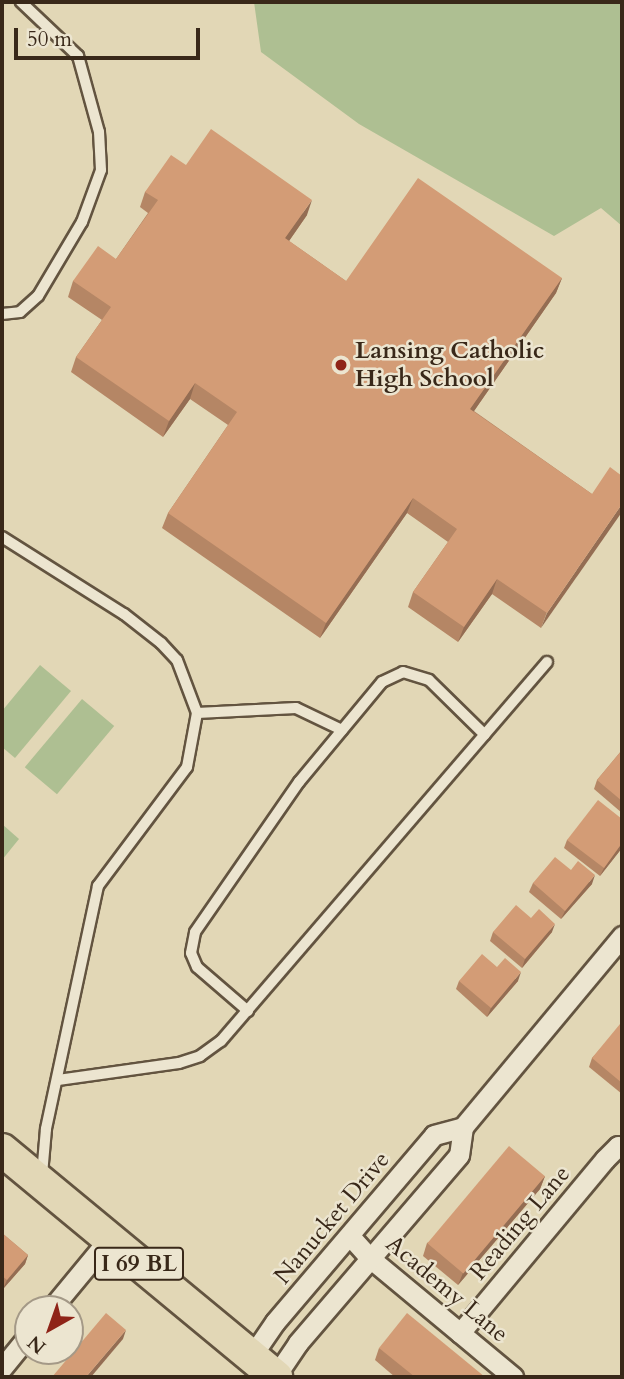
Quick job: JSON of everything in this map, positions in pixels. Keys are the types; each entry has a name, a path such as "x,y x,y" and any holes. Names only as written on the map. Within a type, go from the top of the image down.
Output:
{"main road":[{"name":"I 69 BL","path":"2,1150 276,1377"}],"street":[{"path":"276,1377 298,1343 458,1155 463,1127 622,936"},
{"name":"Nanucket Drive","path":"251,1357 275,1322 434,1135 463,1127"},
{"name":"Reading Lane","path":"460,1333 620,1147"},
{"name":"Academy Lane","path":"350,1236 371,1259 513,1377"},
{"path":"62,1295 108,1239"},
{"path":"2,1368 14,1353"}],"lane":[{"path":"2,314 20,312 38,296 82,222 101,170 99,132 78,56 21,2"},
{"path":"2,537 124,614 161,643 177,660 197,713 187,767 98,886 58,1080 41,1183"},
{"path":"58,1080 179,1063 201,1056 248,1011 547,662"},
{"path":"248,1011 197,967 191,953 195,932 299,782 382,682 403,672 429,680 485,735"},
{"path":"197,713 296,708 342,730"}],"green space":[{"path":"254,2 622,2 622,226 601,208 554,236 359,124 261,52"},
{"path":"40,665 71,691 15,758 2,747 2,711"},
{"path":"82,699 114,726 57,794 25,767"},
{"path":"2,824 19,839 2,860"}],"building":[{"path":"211,129 312,200 285,238 346,281 418,178 562,278 470,409 592,494 610,467 622,476 622,504 547,613 497,579 464,627 413,592 457,529 413,498 326,623 168,513 237,412 195,383 169,421 76,357 111,307 73,281 98,246 116,259 158,200 145,192 171,155 186,165"},
{"path":"622,750 622,801 597,780"},
{"path":"598,800 622,819 622,843 604,868 567,840"},
{"path":"555,857 571,870 578,861 595,875 565,911 533,883"},
{"path":"516,905 531,918 539,909 555,924 525,959 493,932"},
{"path":"482,954 497,967 505,958 521,972 491,1008 459,981"},
{"path":"620,1024 622,1025 622,1083 592,1058"},
{"path":"509,1146 545,1176 463,1273 427,1243"},
{"path":"2,1233 28,1255 7,1280 2,1276"},
{"path":"106,1313 126,1330 86,1377 52,1377 62,1365 84,1365 84,1339"},
{"path":"407,1313 485,1377 415,1377 379,1348"}],"place":[{"name":"Lansing Catholic High School","path":"341,365"}]}
